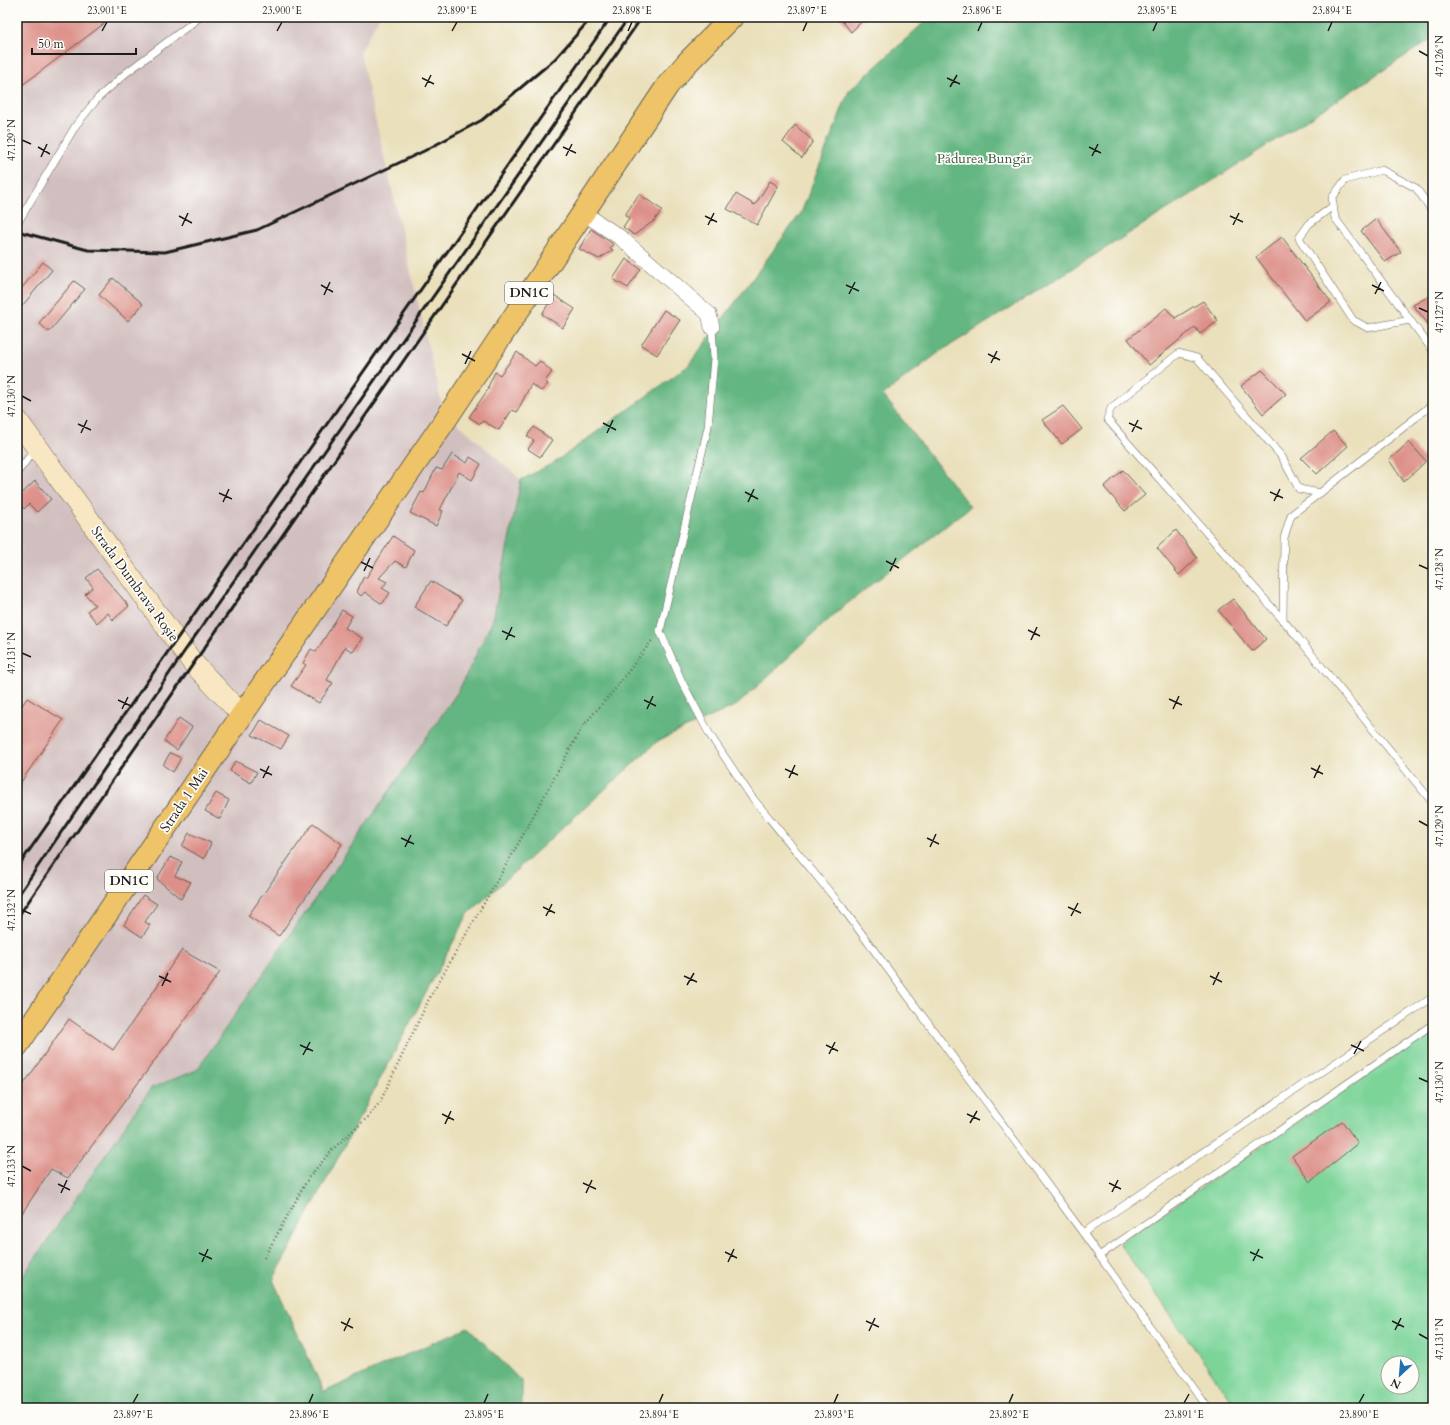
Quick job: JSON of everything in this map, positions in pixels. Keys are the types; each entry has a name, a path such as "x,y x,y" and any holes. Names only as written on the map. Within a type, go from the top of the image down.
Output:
{"highway":[{"name":"DN1C","path":"582,212 668,85 711,37 732,17"},
{"name":"Strada 1 Mai","path":"17,1046 242,715 444,422 582,212"}],"main road":[{"name":"Strada Dumbrava Roșie","path":"17,420 184,652 242,715"}],"street":[{"path":"582,212 621,238 709,314 712,327"}],"lane":[{"path":"17,224 76,125 98,98 126,74 200,17"},
{"path":"1433,212 1416,188 1382,170 1345,180 1332,198 1335,218 1433,352"},
{"path":"1333,206 1309,224 1299,238 1353,320 1368,328 1410,320"},
{"path":"712,327 714,358 708,427 660,631 682,682 710,735 751,796 842,906 1083,1233 1208,1408"},
{"path":"1320,493 1299,489 1282,457 1197,358 1179,354 1111,408 1107,419 1283,621 1433,803"},
{"path":"1283,621 1284,538 1291,515 1433,404"},
{"path":"17,473 37,447"},
{"path":"1083,1233 1433,997"},
{"path":"1099,1256 1433,1024"}],"path":[{"path":"264,1258 309,1177 334,1148 368,1117 380,1102 428,999 518,844 582,727 615,689 652,639 660,631"}],"shaded area":[{"path":"17,17 379,17 360,53 443,410 521,480 493,620 459,690 197,1070 151,1088 17,1285"}],"green space":[{"name":"Pădurea Bungăr","path":"930,17 1433,17 1433,38 1192,194 938,353 883,395 970,507 838,611 737,705 658,741 468,914 273,1280 324,1392 468,1327 522,1382 522,1408 17,1408 17,1285 151,1088 197,1070 459,690 493,620 521,480 555,462 688,366 801,213 849,91"},
{"path":"1433,1031 1433,1405 1429,1408 1237,1408 1119,1243"}],"building":[{"path":"17,17 113,17 17,89"},
{"path":"839,17 866,17 851,32"},
{"path":"795,125 813,141 802,158 783,142"},
{"path":"770,181 778,186 757,225 727,209 736,194 755,205"},
{"path":"639,194 662,210 654,221 634,235 623,227 629,218 625,215"},
{"path":"1376,219 1401,252 1385,262 1361,231"},
{"path":"591,229 613,244 610,248 613,250 599,259 579,249"},
{"path":"1282,237 1331,302 1305,321 1256,257"},
{"path":"626,259 641,269 628,288 613,279"},
{"path":"43,262 52,270 17,312 17,294"},
{"path":"113,278 143,304 128,321 99,295"},
{"path":"74,281 85,289 49,332 39,323"},
{"path":"1433,294 1433,330 1413,305"},
{"path":"554,295 575,309 563,328 542,314"},
{"path":"1203,301 1218,321 1200,334 1195,327 1149,365 1128,339 1166,308 1175,318"},
{"path":"664,310 680,320 657,355 641,345"},
{"path":"517,352 535,366 540,361 552,372 545,381 548,384 541,391 531,384 517,412 512,410 499,430 483,421 480,424 469,417 489,388 488,387 495,372 500,375"},
{"path":"1262,370 1286,394 1263,414 1241,386"},
{"path":"1063,406 1082,429 1062,444 1042,420"},
{"path":"534,427 552,440 540,457 528,449 534,441 527,436"},
{"path":"1333,431 1348,446 1317,474 1301,458"},
{"path":"1409,442 1426,461 1404,482 1389,460"},
{"path":"452,454 467,463 470,457 481,464 472,480 459,472 440,510 443,511 436,526 410,513 421,492 424,493 436,468 442,470"},
{"path":"1123,470 1145,495 1125,511 1104,487"},
{"path":"35,481 51,499 37,512 29,504 24,509 17,501 17,498"},
{"path":"1176,530 1197,558 1179,575 1157,548"},
{"path":"393,536 414,550 406,567 395,561 379,578 387,582 382,588 390,593 382,604 365,592 361,596 357,592 364,576 366,578"},
{"path":"97,569 129,606 113,620 108,613 97,623 87,611 95,605 85,594 93,587 86,578"},
{"path":"431,581 462,600 446,626 414,607"},
{"path":"1233,599 1266,639 1252,651 1218,610"},
{"path":"342,610 352,616 345,628 362,638 353,652 345,647 327,680 333,683 319,703 291,686 306,665 303,663 311,649 316,652"},
{"path":"27,698 63,720 17,788 17,713"},
{"path":"179,718 192,727 177,750 164,741"},
{"path":"261,720 289,736 281,749 252,735"},
{"path":"170,753 181,758 173,772 163,765"},
{"path":"235,761 257,772 251,783 230,771"},
{"path":"216,793 229,800 220,819 205,811"},
{"path":"313,823 342,844 279,936 248,916"},
{"path":"189,833 211,843 204,859 182,846"},
{"path":"170,857 182,862 175,876 191,882 181,899 157,879"},
{"path":"143,895 157,904 145,922 150,925 142,937 124,925"},
{"path":"182,950 220,972 68,1178 51,1169 17,1221 17,1094 69,1019 113,1050"},
{"path":"1342,1121 1358,1143 1310,1182 1292,1156"}],"railway":[{"path":"17,231 88,250 165,252 257,230 424,151 482,120 555,59 592,17"},
{"path":"17,868 611,17"},
{"path":"17,897 184,652 629,17"},
{"path":"17,918 642,17"}]}
